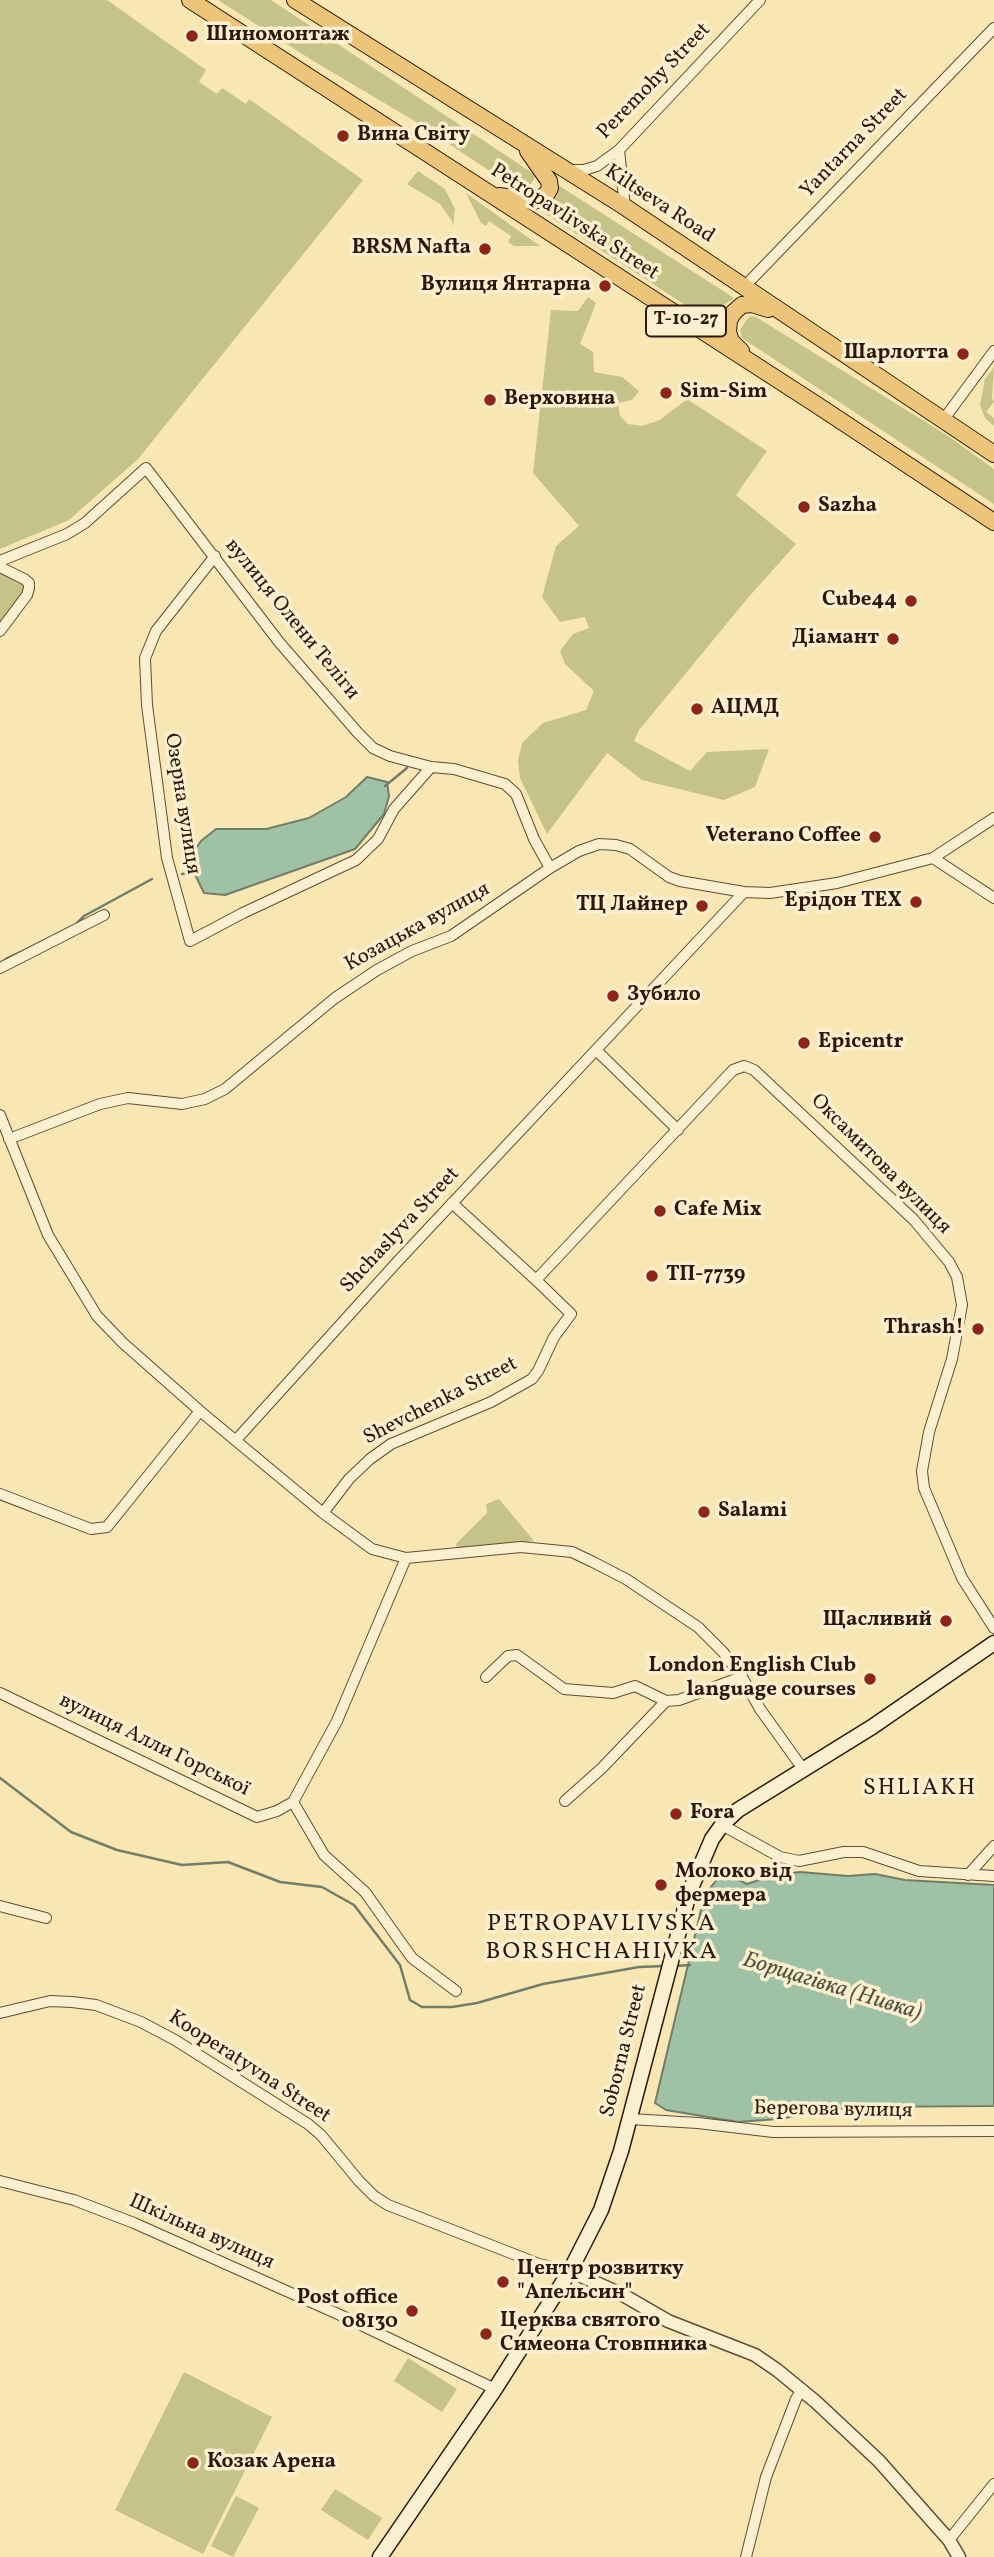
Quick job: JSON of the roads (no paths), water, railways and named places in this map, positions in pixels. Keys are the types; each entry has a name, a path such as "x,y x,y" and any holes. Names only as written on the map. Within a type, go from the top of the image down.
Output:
{"highway":[{"name":"Petropavlivska Street","path":"190,0 994,522"},
{"name":"Kiltseva Road","path":"295,0 625,207 994,454"},
{"path":"494,196 534,201 546,195 550,188 549,181 524,145"},
{"path":"757,366 731,341 728,332 729,320 742,305 752,304 787,316"}],"main road":[{"name":"Soborna Street","path":"380,2557 495,2389 570,2271 601,2210 630,2119 674,1945 703,1855 722,1825 738,1811 872,1727 994,1643"}],"street":[{"name":"Peremohy Street","path":"566,170 584,170 597,166 619,150 760,0"},
{"name":"Yantarna Street","path":"744,286 994,28"},
{"path":"619,150 625,207"},
{"path":"944,419 994,351"},
{"name":"вулиця Олени Теліги","path":"0,561 67,534 85,523 146,468 279,642 373,748 431,768 454,769 505,785 516,794 534,839 550,868"},
{"name":"Озерна вулиця","path":"215,556 156,631 145,659 147,705 167,859 190,941 243,912 356,860 377,839 394,808 431,768"},
{"path":"0,567 29,583 27,595 0,631"},
{"path":"994,818 933,858 994,898"},
{"name":"Козацька вулиця","path":"9,1139 109,1102 128,1098 182,1104 205,1099 225,1089 335,998 377,970 412,951 452,936 550,868 579,851 599,844 629,849 669,877 680,881 744,892 780,892 862,877 933,858"},
{"name":"Shchaslyva Street","path":"236,1440 452,1203 744,892"},
{"path":"0,968 104,915"},
{"path":"596,1050 678,1130"},
{"name":"Оксамитова вулиця","path":"536,1280 733,1070 744,1066 754,1070 914,1220 957,1277 962,1305 952,1359 925,1450 922,1471 924,1488 962,1578 994,1628"},
{"path":"0,1116 48,1235 97,1316 123,1343 200,1411 323,1513 372,1549 407,1558 521,1547 572,1552 626,1579 698,1627 723,1652 803,1769"},
{"name":"Shevchenka Street","path":"323,1513 349,1479 391,1444 491,1402 532,1378 554,1337 571,1314 452,1203"},
{"path":"0,1494 91,1529 107,1527 200,1411"},
{"path":"407,1558 337,1721 293,1802 324,1855 365,1892 412,1958 456,1991"},
{"path":"486,1676 508,1656 517,1655 564,1689 613,1693 635,1686 666,1701 679,1700 742,1677"},
{"name":"вулиця Алли Горської","path":"0,1693 257,1816 277,1811 293,1802"},
{"path":"565,1801 602,1768 666,1701"},
{"path":"722,1825 780,1857 799,1861 844,1852 863,1852 919,1871 994,1876"},
{"path":"968,1875 994,1846"},
{"path":"0,1906 47,1918"},
{"name":"Kooperatyvna Street","path":"0,2013 50,2001 72,2002 96,2004 141,2022 308,2124 330,2145 359,2181 388,2205 538,2264 570,2271"},
{"name":"Берегова вулиця","path":"630,2119 698,2123 773,2132 994,2131"},
{"name":"Шкільна вулиця","path":"0,2181 74,2200 134,2223 338,2314 495,2389"},
{"path":"570,2271 623,2295 668,2321 755,2355 802,2389 879,2461 948,2540 959,2557"},
{"path":"746,2557 766,2477 802,2389"},
{"path":"948,2540 994,2484"}],"water":[{"path":"367,777 387,782 389,796 384,814 355,849 225,895 204,893 188,860 201,841 216,829 266,829 309,818 346,797"},
{"path":"800,1872 848,1876 875,1874 905,1880 994,1885 994,2106 851,2107 778,2119 738,2122 666,2110 655,2103 702,1906 711,1887 718,1878 729,1875 747,1884 774,1875"}],"waterway":[{"path":"385,786 407,768"},
{"path":"182,874 197,873"},
{"path":"74,926 84,916 152,879"},
{"path":"6,959 34,946"},
{"name":"Борщагівка (Нивка)","path":"0,1778 71,1832 117,1850 182,1865 228,1862 280,1882 322,1887 354,1905 400,1965 410,2000 422,2007 452,2007 477,2003 543,1984 639,1967 665,1966"},
{"name":"Борщагівка (Нивка)","path":"675,1966 690,1965"}],"place":[{"name":"Шиномонтаж","path":"192,36"},
{"name":"Вина Світу","path":"343,136"},
{"name":"BRSM Nafta","path":"485,249"},
{"name":"Вулиця Янтарна","path":"605,286"},
{"name":"Шарлотта","path":"963,354"},
{"name":"Sim-Sim","path":"666,393"},
{"name":"Верховина","path":"490,400"},
{"name":"Sazha","path":"804,507"},
{"name":"Cube44","path":"911,601"},
{"name":"Діамант","path":"893,639"},
{"name":"АЦМД","path":"697,709"},
{"name":"Veterano Coffee","path":"875,837"},
{"name":"Ерідон ТЕХ","path":"916,902"},
{"name":"ТЦ Лайнер","path":"702,906"},
{"name":"Зубило","path":"613,996"},
{"name":"Epicentr","path":"804,1043"},
{"name":"Cafe Mix","path":"660,1211"},
{"name":"ТП-7739","path":"652,1276"},
{"name":"Thrash!","path":"978,1329"},
{"name":"Salami","path":"704,1512"},
{"name":"Щасливий","path":"946,1621"},
{"name":"London English Club language courses","path":"870,1679"},
{"name":"Fora","path":"676,1814"},
{"name":"Молоко від фермера","path":"661,1885"},
{"name":"Центр розвитку \"Апельсин\"","path":"503,2282"},
{"name":"Post office 08130","path":"412,2311"},
{"name":"Церква святого Симеона Стовпника","path":"486,2334"},
{"name":"Козак Арена","path":"193,2463"}],"district":[{"name":"SHLIAKH","path":"920,1790"},
{"name":"PETROPAVLIVSKA BORSHCHAHIVKA","path":"602,1940"}]}
